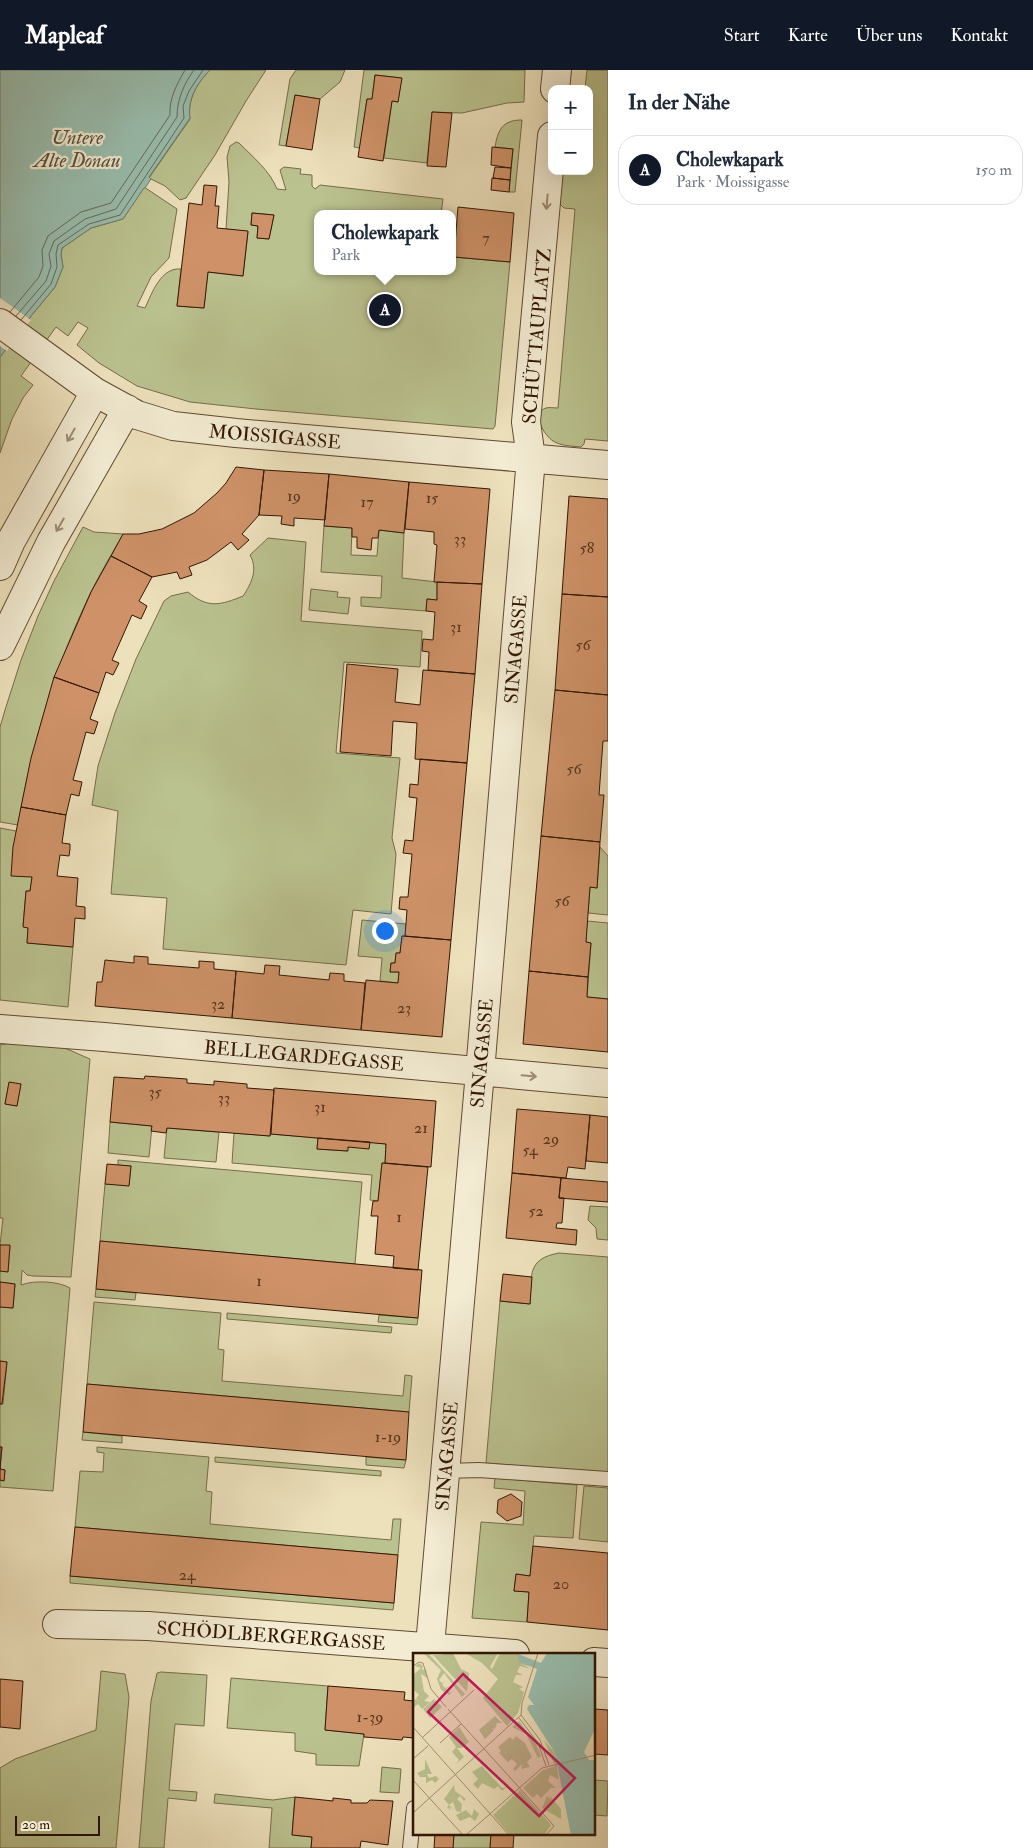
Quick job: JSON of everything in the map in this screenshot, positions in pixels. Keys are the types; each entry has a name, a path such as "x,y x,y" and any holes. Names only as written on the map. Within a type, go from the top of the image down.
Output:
{"street":[{"path":"555,85 557,70"},
{"name":"SCHÜTTAUPLATZ","path":"531,458 526,422 548,175"},
{"name":"MOISSIGASSE","path":"0,324 95,392 137,415 173,426 531,458"},
{"path":"0,566 11,541 95,392"},
{"path":"0,646 50,542 127,409"},
{"path":"531,458 608,465"},
{"name":"SINAGASSE","path":"429,1650 480,1072 531,458"},
{"name":"BELLEGARDEGASSE","path":"0,1029 608,1083"},
{"name":"SCHÖDLBERGERGASSE","path":"56,1624 148,1626 429,1650 494,1653"}],"lane":[{"path":"445,1471 479,1470 608,1479"},
{"path":"410,1848 413,1818"}],"green space":[{"path":"210,70 266,70 215,155 186,198 180,200 165,186 149,178 190,119 190,105 194,92"},
{"path":"296,70 345,70 340,82 320,99 295,95 286,146 279,145 290,79"},
{"path":"364,70 525,70 524,102 507,103 462,113 432,112 427,163 384,158 392,101 398,102 401,78 375,75 372,99 367,99 360,148 354,147"},
{"path":"587,70 608,70 608,441 585,439 581,447 563,445 553,441 543,430 539,415 541,411 547,408 558,408 575,209 564,208 559,203 561,175 593,175 593,85 585,85"},
{"path":"522,120 515,192 509,192 513,149 495,147 502,127 510,122"},
{"path":"236,142 239,143 266,170 277,189 286,190 280,170 284,167 301,169 300,174 312,175 312,186 315,189 320,185 443,199 442,210 314,210 314,275 456,275 456,257 510,262 495,426 493,429 190,402 137,386 99,363 77,345 88,328 78,322 68,336 56,327 21,376 33,385 23,398 12,419 0,453 0,357 55,287 63,267 62,248 91,228 123,219 144,187 177,209 169,258 151,277 137,306 145,308 158,282 174,269 181,269 177,306 204,308 208,272 243,276 248,232 226,229 229,182 227,157 230,146","holes":["252,213 274,215 269,239 257,238 258,226 251,225"]},
{"path":"324,526 352,528 351,555 377,556 379,530 404,533 402,578 437,582 437,600 427,599 426,611 361,606 361,597 381,598 382,576 321,572"},
{"path":"83,527 94,532 123,534 90,594 66,650 46,706 30,765 18,825 0,822 0,727 21,660 38,616 54,581"},
{"path":"268,538 306,542 301,621 422,631 420,667 344,662 336,753 400,758 392,838 396,854 391,914 353,910 346,965 163,949 167,898 111,894 118,811 92,805 98,766 115,713 136,659 164,601 171,596 188,592 202,601 215,604 228,602 243,596 254,571 250,555"},
{"path":"311,589 338,592 337,597 350,598 348,614 309,610"},
{"path":"0,828 16,831 32,877 30,891 26,891 23,926 28,928 27,943 73,947 68,1007 0,1000"},
{"path":"600,847 608,856 608,915 588,913 590,887 597,888"},
{"path":"362,920 406,924 400,953 396,953 395,963 391,963 390,972 399,972 398,983 380,981 382,958 358,956"},
{"path":"587,921 608,923 608,999 587,997 591,943 586,942"},
{"path":"18,1042 60,1046 90,1059 71,1277 33,1276 27,1275 22,1270 21,1285 32,1282 46,1282 70,1288 53,1491 0,1487 0,1480 4,1480 5,1470 0,1469 2,1447 0,1447 0,1404 3,1404 7,1362 0,1361 0,1307 13,1308 15,1284 0,1282 0,1271 8,1271 10,1246 0,1245 3,1218 0,1218 0,1045","holes":["9,1083 21,1084 17,1106 5,1104"]},
{"path":"110,1122 152,1126 149,1157 108,1153"},
{"path":"167,1128 219,1132 216,1162 164,1158"},
{"path":"234,1133 318,1138 317,1149 347,1151 348,1147 370,1142 386,1144 385,1163 382,1163 378,1201 370,1200 372,1175 232,1163"},
{"path":"118,1160 362,1182 355,1264 100,1241 105,1184 129,1185 131,1166 118,1165"},
{"path":"590,1206 608,1207 608,1240 597,1239 596,1228 588,1220"},
{"path":"559,1253 608,1257 608,1473 486,1463 500,1301 530,1304 531,1277 536,1264 548,1256"},
{"path":"96,1289 136,1293 135,1300 95,1297"},
{"path":"94,1302 221,1313 218,1349 224,1350 222,1381 403,1396 405,1375 412,1376 409,1412 87,1384"},
{"path":"227,1313 392,1327 391,1333 227,1319"},
{"path":"379,1315 418,1318 417,1325 378,1322"},
{"path":"83,1432 122,1436 122,1443 82,1440"},
{"path":"97,1447 209,1457 206,1491 212,1492 210,1524 391,1540 393,1519 401,1519 398,1555 75,1527 80,1471 103,1472 104,1453 97,1452"},
{"path":"215,1457 381,1471 381,1476 215,1462"},
{"path":"366,1457 406,1460 404,1468 366,1465"},
{"path":"495,1478 577,1485 573,1538 534,1536 530,1576 516,1574 514,1591 529,1592 527,1622 472,1618 481,1522 523,1525 525,1491 494,1488"},
{"path":"584,1486 608,1488 608,1542 579,1539"},
{"path":"70,1576 394,1603 393,1610 70,1583"},
{"path":"101,1671 125,1674 129,1697 116,1848 0,1848 0,1768 15,1759 96,1730"},
{"path":"157,1673 207,1675 204,1726 175,1724 169,1790 197,1792 196,1801 168,1798 164,1848 139,1848 151,1701"},
{"path":"231,1678 328,1686 325,1730 364,1734 359,1766 316,1765 316,1754 295,1751 295,1733 227,1728"},
{"path":"382,1767 401,1769 399,1793 380,1792"},
{"path":"596,1780 608,1781 607,1816 596,1815"},
{"path":"215,1794 273,1800 295,1797 292,1835 312,1837 311,1848 269,1848 272,1808 214,1803"},
{"path":"454,1836 491,1836 490,1848 453,1848"}],"water":[{"name":"Untere Alte Donau","path":"0,70 210,70 194,92 189,111 190,118 149,177 151,179 123,219 91,228 62,248 63,267 55,287 0,357"}],"pier":[{"path":"0,298 31,320 7,351 0,346"}],"building":[{"path":"375,75 402,78 398,102 392,101 383,161 358,157 367,99 372,99"},
{"path":"295,95 320,99 312,150 286,146"},
{"path":"432,112 452,113 446,167 427,166"},
{"path":"492,147 513,149 511,168 491,165"},
{"path":"495,167 511,168 510,180 493,178"},
{"path":"492,178 510,180 509,192 491,190"},
{"path":"204,185 217,186 215,206 219,206 217,228 248,231 243,276 208,272 204,308 177,306 189,203 202,205"},
{"path":"458,207 514,213 510,262 456,257"},
{"path":"252,213 274,215 269,239 257,238 258,226 251,225"},
{"path":"236,467 264,470 259,515 242,534 249,540 238,550 231,542 207,560 189,567 192,575 180,579 177,572 152,577 111,556 123,534 139,534 162,529 194,513 217,493"},
{"path":"264,470 329,474 325,520 294,518 294,526 281,524 282,516 259,515"},
{"path":"329,474 409,482 404,533 379,530 378,538 372,538 371,550 357,548 357,537 352,537 352,528 324,526"},
{"path":"409,482 490,489 482,584 434,582 437,545 434,544 434,532 405,529"},
{"path":"569,496 608,499 608,597 562,594"},
{"path":"111,556 152,577 139,601 147,606 141,619 132,615 112,660 119,663 113,675 106,672 99,693 54,677 91,592"},
{"path":"437,582 482,584 475,674 428,670 429,652 422,651 423,639 433,640 435,612 426,611 427,599 437,600"},
{"path":"562,594 608,597 608,695 555,690"},
{"path":"347,664 398,669 395,702 420,705 423,670 475,674 467,763 415,759 417,723 393,721 391,756 340,752"},
{"path":"54,677 99,693 90,719 98,722 94,734 86,732 73,780 82,782 79,796 71,794 66,815 21,807 31,758"},
{"path":"555,690 608,695 608,741 603,741 599,795 604,795 600,842 541,836"},
{"path":"420,759 467,763 451,940 405,936 407,910 399,909 400,897 408,897 412,854 403,853 405,840 413,841 417,798 409,797 410,784 418,785"},
{"path":"21,807 66,815 62,843 70,844 69,856 60,855 57,876 78,878 76,906 85,907 85,919 75,918 73,947 27,943 28,928 23,927 26,891 30,891 32,877 11,876 13,847"},
{"path":"541,836 600,842 597,888 590,887 586,942 591,943 588,977 529,971"},
{"path":"402,936 451,940 442,1037 361,1030 366,980 398,983 399,972 390,972 391,963 395,963 396,953 400,953"},
{"path":"134,956 148,957 148,964 199,968 199,961 214,962 214,969 236,971 232,1018 95,1006 97,982 102,982 105,960 134,963"},
{"path":"265,965 280,966 279,975 329,980 330,973 344,974 344,981 365,983 361,1030 232,1018 236,971 264,974"},
{"path":"529,971 588,977 587,997 608,999 608,1052 523,1044"},
{"path":"145,1076 187,1079 187,1083 214,1085 214,1081 247,1084 247,1088 274,1090 270,1136 167,1128 166,1133 151,1131 152,1126 110,1122 114,1077 144,1079"},
{"path":"9,1082 21,1084 17,1106 5,1104"},
{"path":"274,1088 436,1101 431,1167 385,1163 386,1144 271,1134"},
{"path":"517,1109 590,1115 585,1169 568,1167 566,1178 512,1173"},
{"path":"590,1115 608,1117 608,1163 586,1161"},
{"path":"318,1138 370,1142 369,1149 348,1147 348,1151 317,1149"},
{"path":"382,1163 428,1167 418,1270 393,1268 394,1256 375,1254 378,1216 371,1216 373,1201 378,1201"},
{"path":"107,1164 131,1166 129,1186 105,1184"},
{"path":"512,1173 561,1178 559,1198 564,1198 562,1223 557,1223 556,1228 577,1230 576,1245 506,1238"},
{"path":"561,1178 608,1182 608,1202 559,1198"},
{"path":"100,1241 422,1270 418,1318 96,1289"},
{"path":"0,1245 10,1245 8,1272 0,1271"},
{"path":"503,1274 532,1277 530,1304 500,1301"},
{"path":"0,1282 15,1284 13,1308 0,1307"},
{"path":"0,1361 7,1362 2,1404 0,1404"},
{"path":"87,1384 409,1412 406,1460 83,1432"},
{"path":"0,1447 2,1447 0,1469"},
{"path":"0,1469 5,1470 4,1481 0,1480"},
{"path":"511,1494 522,1502 521,1516 507,1521 497,1513 498,1500"},
{"path":"75,1527 398,1555 394,1603 70,1576"},
{"path":"533,1546 608,1553 608,1630 527,1622 529,1592 514,1591 516,1574 530,1576"},
{"path":"0,1679 23,1681 20,1729 0,1727"},
{"path":"328,1686 405,1692 404,1700 413,1701 413,1738 403,1737 402,1740 364,1737 364,1734 325,1730"},
{"path":"596,1709 608,1710 608,1755 596,1754"},
{"path":"295,1797 333,1801 333,1798 351,1800 351,1803 367,1803 370,1800 393,1801 388,1845 361,1841 360,1848 311,1848 312,1837 292,1835"},
{"path":"435,1836 454,1836 453,1848 434,1848"},
{"path":"491,1836 514,1836 513,1848 490,1848"}],"place":[{"name":"Cholewkapark","path":"385,310"}]}
